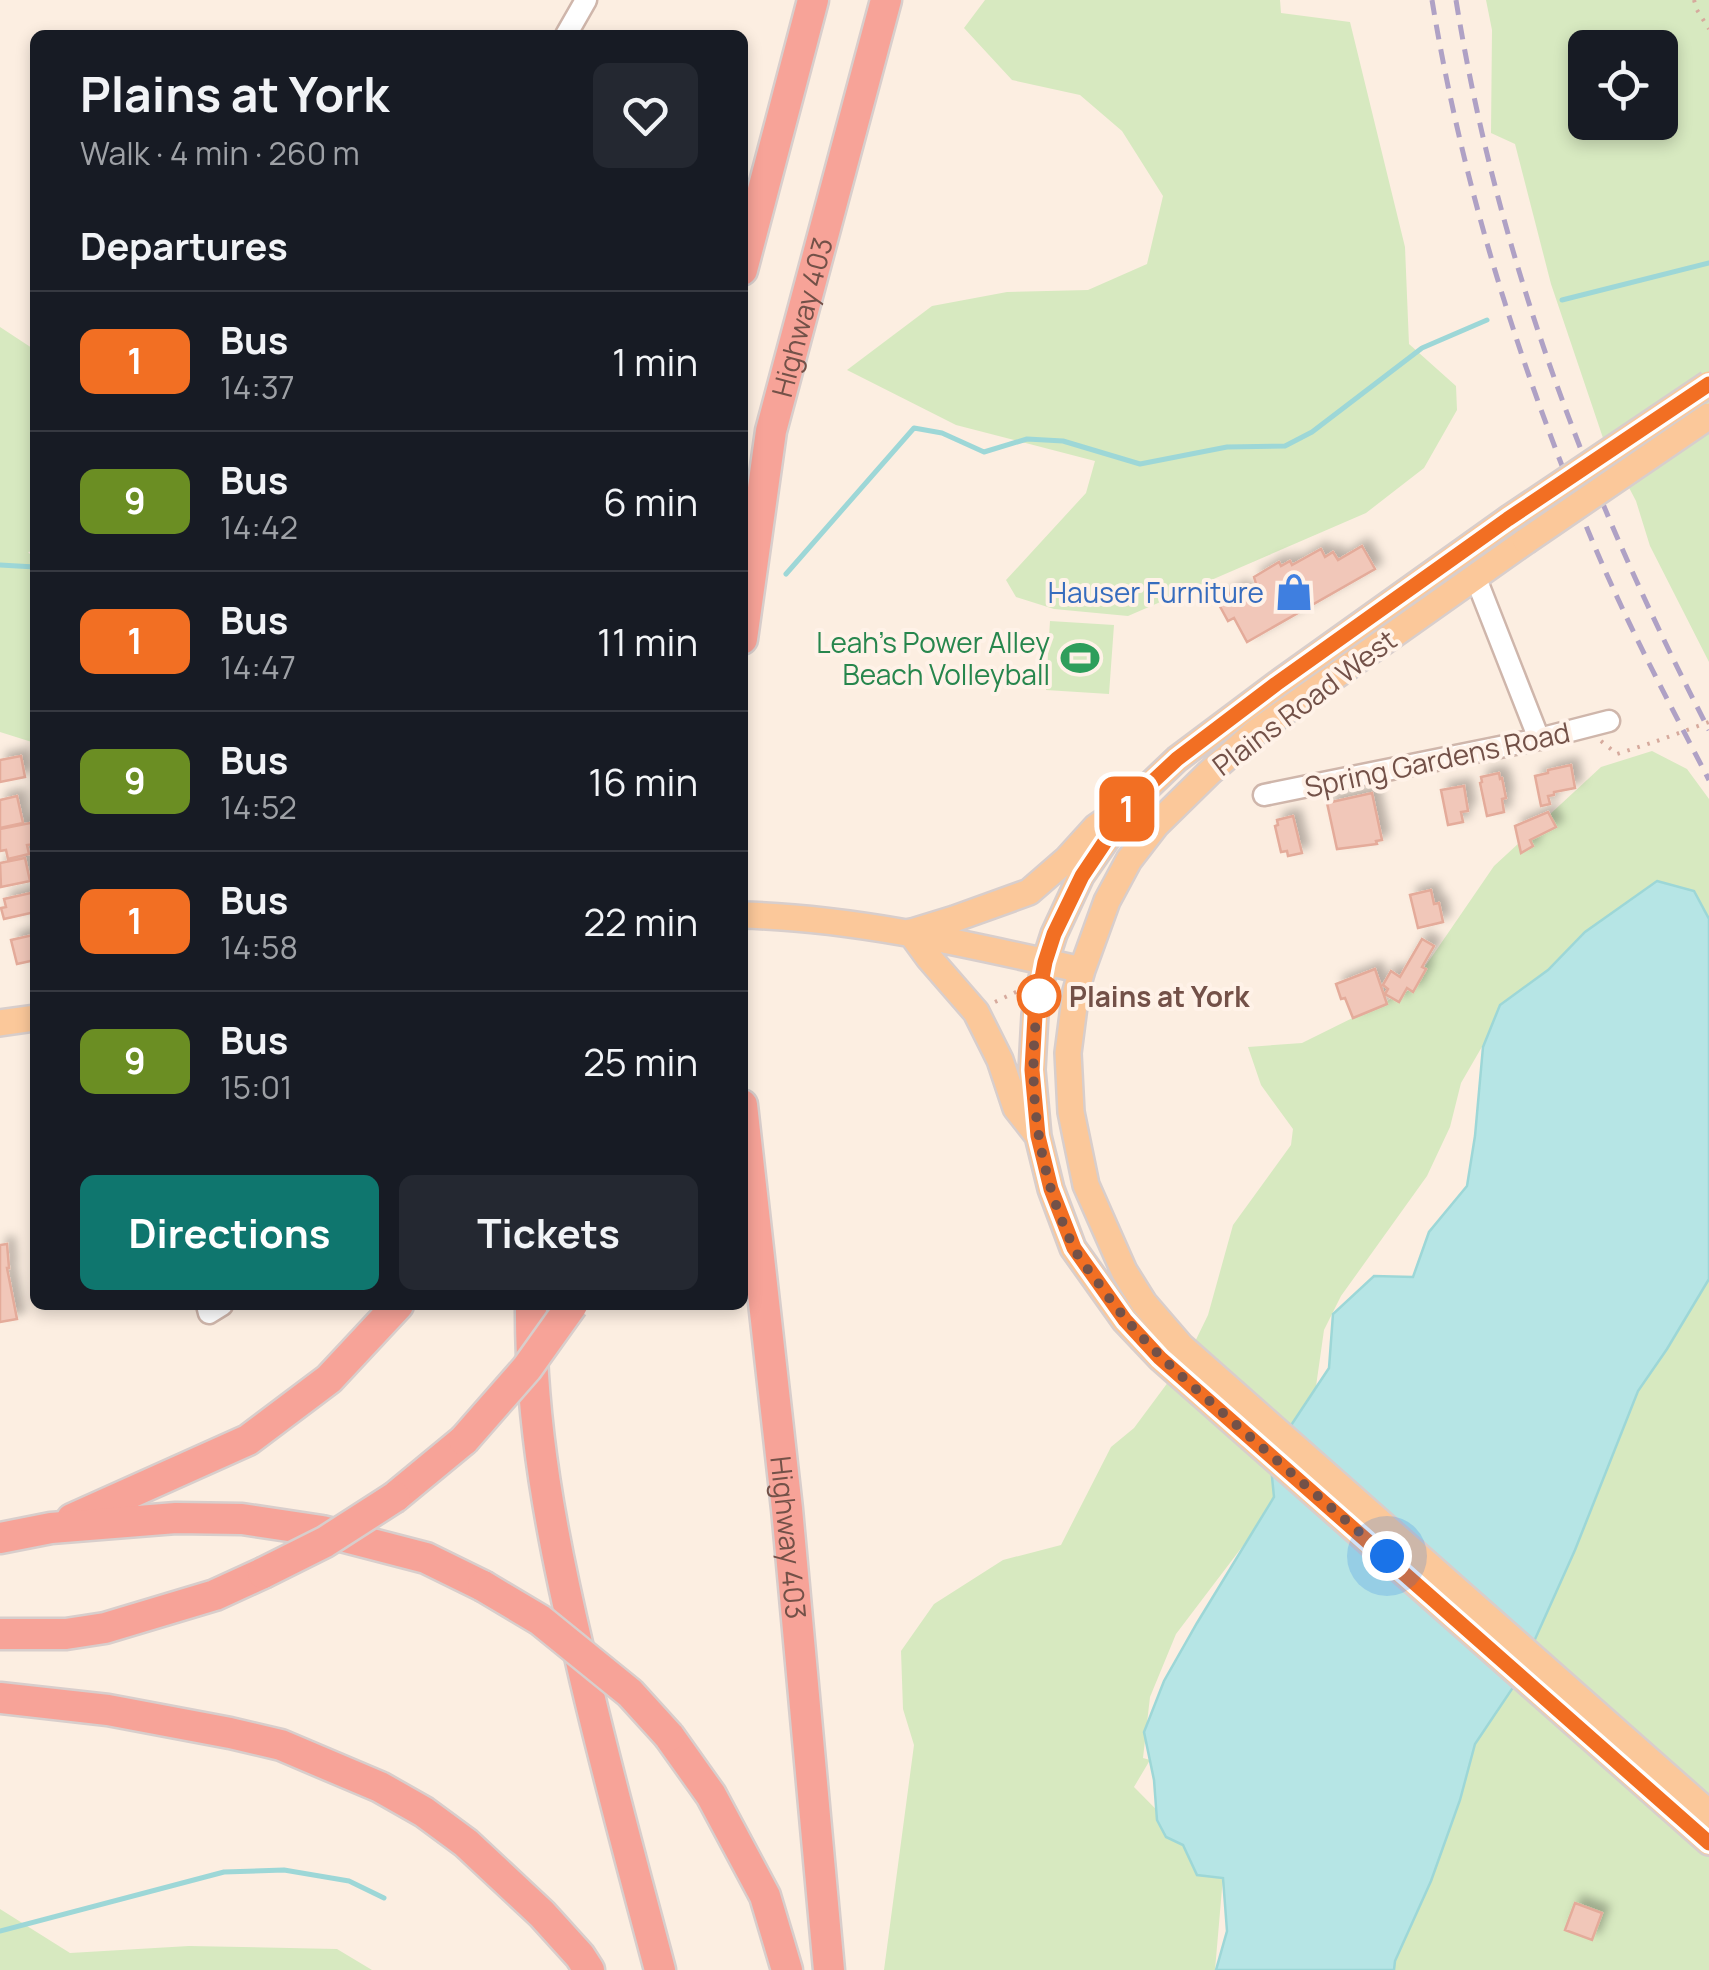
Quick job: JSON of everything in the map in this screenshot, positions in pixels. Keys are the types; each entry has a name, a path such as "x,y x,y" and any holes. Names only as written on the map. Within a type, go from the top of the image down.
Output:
{"highway":[{"path":"748,247 813,0"},
{"name":"Highway 403","path":"748,595 770,432 886,0"},
{"path":"748,486 770,432"},
{"name":"Highway 403","path":"748,1159 787,1508 829,1970"},
{"path":"51,1528 248,1440 328,1379 393,1310"},
{"path":"531,1310 540,1459 562,1580 660,1970"},
{"path":"0,1634 66,1634 105,1628 215,1595 325,1542 395,1496 464,1440 526,1368 568,1310"},
{"path":"0,1538 51,1528 176,1518 242,1519 322,1531 426,1558 483,1586 540,1620 630,1693 669,1736 711,1795 765,1896 786,1970"},
{"path":"0,1698 108,1710 230,1733 281,1745 380,1787 424,1812 466,1843 542,1914 589,1970"}],"main road":[{"name":"Plains Road West","path":"1038,1136 1032,1070 1035,1015 1045,962 1082,876 1133,800 1177,759 1276,684 1508,519 1709,384"},
{"name":"Plains Road West","path":"1171,1352 1124,1271 1086,1184 1071,1112 1068,1053 1076,992 1107,901 1129,860 1156,825 1256,732 1709,416"},
{"path":"910,932 1030,892 1096,827 1133,800"},
{"path":"748,915 786,916 910,932 1082,970"},
{"path":"910,932 976,1012 1000,1060 1016,1108 1038,1136 1051,1189 1074,1248 1125,1320 1171,1352 1621,1749 1709,1842"},
{"path":"0,1023 30,1019"},
{"path":"1621,1749 1709,1813"}],"street":[{"path":"569,30 586,0"},
{"path":"1476,576 1540,739"},
{"name":"Spring Gardens Road","path":"1264,795 1540,739 1603,730"}],"path":[{"path":"1694,0 1709,29"},
{"path":"1603,730 1616,754 1709,722"}],"green space":[{"path":"985,0 1280,0 1281,13 1350,22 1405,247 1409,344 1456,386 1457,410 1424,468 1366,513 1128,616 1054,609 1016,597 1006,580 1086,493 1095,461 956,425 847,370 932,306 1007,292 1088,290 1147,264 1163,196 1122,131 1080,95 1012,80 964,28"},
{"path":"1486,0 1709,0 1709,662 1650,546 1636,501 1603,438 1551,284 1515,144 1491,133 1492,30"},
{"path":"0,327 30,347 30,741 0,732"},
{"name":"Leah's Power Alley Beach Volleyball","path":"1050,621 1114,625 1109,694 1046,690"},
{"path":"1652,751 1687,769 1709,799 1709,949 1552,966 1483,1045 1461,1083 1450,1127 1427,1176 1341,1296 1324,1330 1305,1464 1176,1634 1150,1697 1143,1758 1150,1760 1134,1787 1223,1877 1215,1970 884,1970 914,1745 903,1709 901,1651 934,1604 1003,1560 1061,1545 1111,1447 1134,1428 1189,1354 1208,1315 1233,1225 1291,1145 1293,1129 1261,1085 1248,1047 1302,1043 1409,990 1494,866 1601,767"},
{"path":"1709,1279 1709,1970 1394,1970 1460,1800 1475,1744 1514,1686 1575,1550 1638,1391"},
{"path":"0,1909 70,1953 189,1946 337,1949 372,1970 0,1970"}],"water":[{"path":"1657,881 1694,891 1709,919 1709,1279 1638,1391 1575,1550 1514,1686 1475,1744 1431,1881 1394,1970 1216,1970 1227,1931 1223,1878 1197,1875 1183,1845 1166,1837 1157,1820 1144,1732 1164,1681 1274,1497 1270,1457 1329,1368 1333,1314 1374,1276 1413,1277 1429,1232 1467,1186 1483,1047 1500,1005 1548,970 1585,932"}],"building":[{"name":"Hauser Furniture","path":"1362,546 1375,569 1247,642 1234,618 1228,621 1217,601 1241,587 1246,596 1260,588 1254,577 1279,562 1281,566 1290,561 1292,565 1321,549 1325,557 1333,552 1338,560"},
{"path":"21,756 25,777 0,782 0,760"},
{"path":"1571,765 1575,788 1554,792 1548,796 1550,804 1541,806 1535,776"},
{"path":"1499,773 1506,798 1502,799 1504,812 1487,816 1481,777"},
{"path":"1464,786 1468,811 1461,812 1463,822 1448,825 1441,790"},
{"path":"1372,793 1382,840 1337,849 1327,803"},
{"path":"17,796 23,823 0,828 0,800"},
{"path":"1548,812 1556,827 1530,840 1533,846 1521,853 1515,826"},
{"path":"1293,816 1302,853 1288,856 1287,851 1281,852 1275,826 1277,820"},
{"path":"30,823 29,854 8,859 6,850 0,851 0,829"},
{"path":"25,858 30,881 1,887 0,863"},
{"path":"1431,890 1443,922 1418,928 1410,895"},
{"path":"30,893 30,913 4,919 4,899"},
{"path":"30,936 30,961 17,964 11,940"},
{"path":"1422,939 1434,946 1422,967 1426,969 1413,992 1407,988 1399,1002 1385,994 1388,989 1383,985 1391,971 1400,977"},
{"path":"1375,969 1387,1004 1353,1018 1336,984"},
{"path":"7,1244 7,1268 17,1319 0,1322 0,1245"},
{"path":"1575,1903 1602,1913 1592,1940 1565,1930"}],"waterway":[{"path":"1562,300 1709,263"},
{"path":"786,574 914,428 942,433 984,452 1027,439 1063,441 1140,464 1227,447 1285,446 1312,432 1422,348 1487,320"},
{"path":"0,565 30,567"},
{"path":"0,1931 224,1872 284,1870 349,1881 384,1898"}],"railway":[{"path":"1432,0 1476,204 1539,403 1617,596 1709,780"},
{"path":"1456,0 1496,190 1553,375 1625,555 1709,730"}],"bus line":[{"name":"1","path":"1709,384 1508,519 1276,684 1177,759 1133,800 1082,876 1054,934 1035,1015 1032,1070 1038,1136 1051,1189 1074,1248 1125,1320 1160,1358 1709,1843"}],"place":[{"name":"Hauser Furniture","path":"1294,592"},
{"name":"Leah's Power Alley Beach Volleyball","path":"1080,658"},
{"name":"Plains at York","path":"1039,996"}],"route":[{"path":"1039,996 1041,985 1032,1070 1038,1136 1051,1189 1074,1248 1125,1320 1160,1358 1387,1556"}]}
